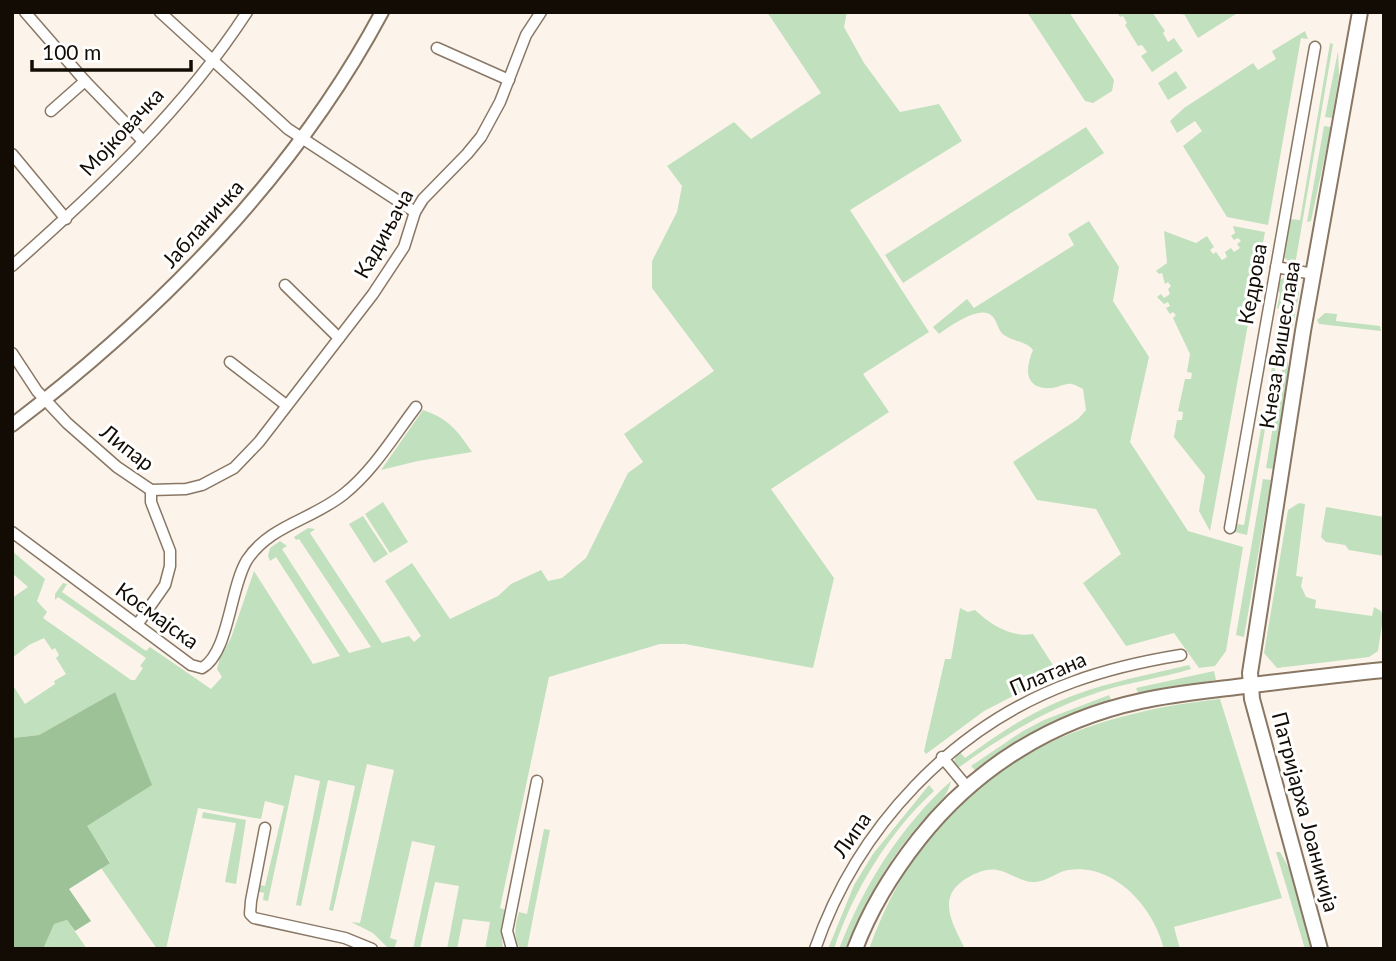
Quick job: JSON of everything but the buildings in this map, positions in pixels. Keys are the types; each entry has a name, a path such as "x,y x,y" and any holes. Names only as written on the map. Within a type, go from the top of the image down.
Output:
{"main road":[{"name":"Кнеза Вишеслава","path":"1251,685 1255,631 1313,274 1360,12"},
{"path":"855,949 871,913 900,865 931,824 967,787 1049,732 1076,720 1156,698 1384,670"},
{"name":"Патријарха Јоаникија","path":"1251,685 1321,949"}],"street":[{"path":"25,12 85,81 143,141"},
{"path":"160,12 301,139 415,212"},
{"name":"Мојковачка","path":"12,266 66,219 143,141 212,61 247,12"},
{"name":"Јабланичка","path":"12,425 131,325 194,263 301,139 325,106 382,12"},
{"name":"Кадињача","path":"151,490 194,487 217,478 234,468 259,442 396,261 410,232 415,212 423,199 481,137 500,103 526,35 541,12"},
{"name":"Кедрова","path":"1230,528 1315,47"},
{"path":"437,48 509,80"},
{"path":"51,111 85,81"},
{"path":"12,154 66,219"},
{"path":"1276,267 1313,274"},
{"path":"285,285 339,338"},
{"name":"Липар","path":"12,353 45,400 67,423 111,462 151,490 151,502 170,551 170,566 165,585 137,625"},
{"path":"230,362 286,404"},
{"name":"Космајска","path":"12,531 191,665 202,668 210,662 223,634 240,575 254,550 273,533 342,496 360,480 416,407"},
{"name":"Платана","path":"942,757 1007,712 1051,690 1115,668 1181,655"},
{"path":"942,757 967,787"},
{"name":"Липа","path":"815,949 833,904 852,868 890,816 925,773 942,757"},
{"path":"512,949 507,931 537,781"},
{"path":"265,828 250,914 254,918 345,938 372,949"}],"green space":[{"path":"767,12 847,12 844,27 864,63 900,112 939,104 962,141 850,210 929,332 863,374 889,412 771,489 834,578 813,668 685,644 660,644 549,677 500,908 506,910 501,927 503,949 485,949 490,922 463,919 457,949 447,949 459,886 435,882 420,949 413,949 435,846 412,841 390,938 397,940 394,949 389,949 373,933 351,922 360,923 394,770 367,764 333,911 329,910 355,786 328,780 301,906 296,905 320,781 295,775 268,901 263,900 264,893 257,891 258,885 265,886 284,806 265,801 261,819 198,808 166,949 157,949 101,868 110,862 86,826 115,692 39,735 12,738 12,684 25,704 66,674 56,658 59,655 55,648 52,650 44,638 12,658 12,598 28,587 12,573 12,551 45,579 37,601 47,612 43,618 131,680 135,680 146,658 58,597 55,600 55,594 63,583 67,584 62,592 146,651 150,647 211,689 222,677 217,669 220,658 231,638 254,571 313,664 340,656 276,557 270,561 270,548 280,541 287,546 282,549 349,653 371,647 299,539 294,537 308,528 315,529 310,533 382,643 409,636 414,642 421,636 385,581 412,563 450,619 498,596 511,584 541,570 548,581 562,578 586,558 628,473 643,462 624,434 714,371 652,288 652,261 677,212 682,186 667,166 734,122 751,139 821,93"},
{"path":"1027,12 1069,12 1114,80 1112,91 1093,103 1085,101"},
{"path":"1117,12 1152,12 1165,31 1163,33 1168,42 1174,38 1183,51 1152,72 1141,56 1147,52 1142,45 1138,46 1125,25 1127,23 1123,16 1120,17"},
{"path":"1180,12 1239,12 1198,38 1184,14"},
{"path":"1305,31 1308,39 1301,38 1268,225 1227,217 1183,146 1202,131 1195,121 1177,133 1170,121 1184,108 1253,63 1258,70 1276,59 1272,51"},
{"path":"1330,43 1333,44 1295,265 1283,257 1289,219 1300,220"},
{"path":"1338,51 1339,76 1332,118 1325,117"},
{"path":"1176,71 1187,88 1168,100 1158,83"},
{"path":"1324,126 1331,127 1311,221 1307,222"},
{"path":"1086,127 1104,153 903,283 885,255"},
{"path":"1089,221 1119,267 1113,301 1149,357 1130,442 1188,531 1243,547 1226,651 1215,666 1199,668 1174,633 1126,646 1083,583 1121,554 1096,509 1037,500 1013,462 1078,419 1086,410 1083,389 1072,384 1042,388 1031,382 1028,370 1033,350 1004,335 988,313 966,317 939,334 933,327 967,299 974,308 1074,245 1068,234"},
{"path":"1233,226 1265,232 1210,531 1199,511 1205,476 1174,437 1177,420 1182,420 1183,412 1178,411 1185,379 1191,379 1192,373 1187,372 1190,354 1173,318 1176,315 1173,312 1170,314 1166,308 1170,306 1168,302 1164,304 1157,297 1161,294 1164,298 1170,294 1168,289 1171,286 1168,282 1165,284 1162,273 1156,271 1167,263 1164,231 1196,243 1207,236 1214,247 1210,250 1213,254 1216,252 1222,260 1227,257 1225,252 1231,248 1234,252 1240,248 1237,244 1241,241 1238,238 1234,240 1231,236 1235,233"},
{"path":"1291,276 1247,535 1235,532 1236,524 1244,525 1282,310 1277,308 1279,281"},
{"path":"1297,282 1299,293 1287,357 1289,372 1273,469 1266,468"},
{"path":"1325,313 1337,314 1336,321 1380,326 1381,331 1319,324 1317,320"},
{"path":"423,410 452,426 472,452 381,470"},
{"path":"1263,479 1271,480 1244,637 1236,635"},
{"path":"383,502 408,542 390,553 365,514"},
{"path":"1299,503 1305,504 1296,576 1303,577 1301,586 1306,597 1316,600 1315,608 1372,616 1374,607 1381,611 1383,618 1378,651 1369,657 1277,668 1264,653 1288,510"},
{"path":"1326,507 1384,517 1384,556 1349,550 1345,545 1326,542 1321,537"},
{"path":"363,516 388,554 374,563 349,524"},
{"path":"960,608 968,612 975,610 994,625 1009,632 1033,634 1058,673 984,711 926,754 924,751 945,659 951,659"},
{"path":"1189,665 1191,669 1113,688 1064,705 994,743 961,766 957,768 953,764 958,750 965,758 1018,722 1069,697 1120,681"},
{"path":"1214,671 1216,680 1138,693 1136,688"},
{"path":"115,692 152,785 87,826 110,863 69,889 91,921 75,931 67,920 54,924 43,949 12,949 12,738 39,735"},
{"path":"1109,695 1111,700 1040,730 976,771 971,766 1044,720"},
{"path":"1220,699 1282,898 1174,927 1180,949 1164,949 1142,904 1116,881 1101,874 1068,870 1033,882 1001,871 989,870 967,878 957,885 951,894 949,902 952,921 965,949 869,949 894,891 926,842 962,802 1004,768 1051,742 1103,722 1159,708"},
{"path":"951,781 943,799 908,838 887,868 845,949 839,949 860,902 885,858 916,818"},
{"path":"929,785 934,791 902,825 874,864 851,906 834,949 828,949 854,885 873,854"},
{"path":"203,812 246,820 236,884 225,882 236,823 202,818"},
{"path":"544,829 550,830 527,949 520,949 516,922 519,912 527,914"},
{"path":"1276,852 1280,852 1295,879 1314,949 1305,949"},
{"path":"67,920 87,949 43,949 53,924"}]}
